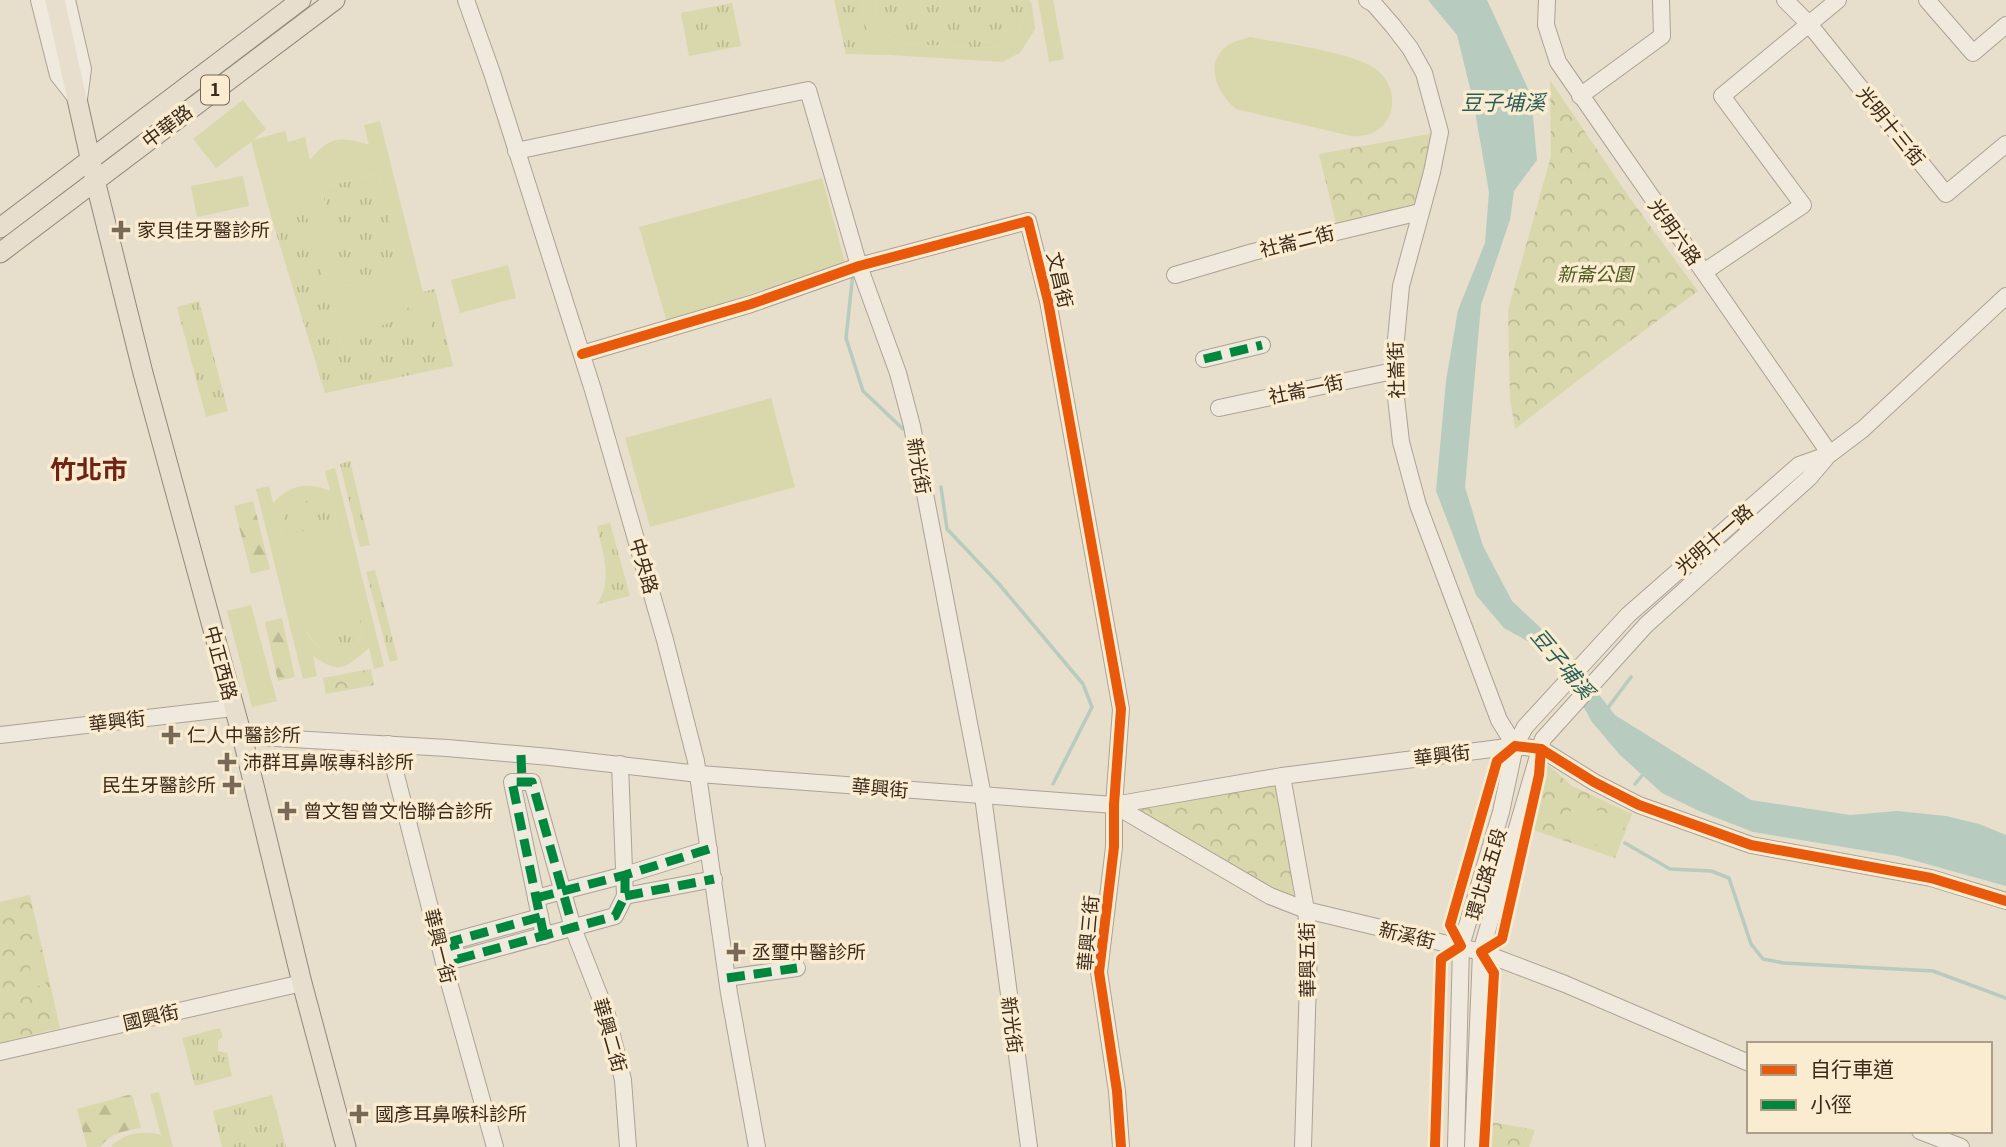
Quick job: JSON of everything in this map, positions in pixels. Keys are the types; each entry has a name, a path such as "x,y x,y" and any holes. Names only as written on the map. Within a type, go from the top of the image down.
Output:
{"main road":[{"name":"中正西路","path":"55,0 93,170 146,385 242,736 302,983 346,1147"},
{"name":"中華路","path":"0,253 93,170 301,0"},
{"name":"中華路","path":"0,228 93,170 335,0"}],"street":[{"path":"39,0 58,75 79,101"},
{"path":"67,0 83,69 79,101"},
{"name":"中央路","path":"466,0 582,354 641,552 699,774 727,978 757,1147"},
{"name":"社崙街","path":"1367,0 1374,4 1410,48 1424,73 1440,132 1401,286 1395,328 1393,371 1401,442 1418,505 1499,720 1515,746"},
{"name":"光明六路","path":"1547,0 1546,25 1558,62 1830,454"},
{"path":"1580,96 1661,36 1661,0"},
{"name":"光明十三街","path":"1785,0 1809,24 1946,194 2006,144"},
{"path":"1704,272 1803,205 1722,96 1838,0"},
{"path":"1927,0 1973,52 2006,25"},
{"name":"新光街","path":"516,151 808,90 859,266 898,373 912,426 983,796 1029,1147"},
{"name":"社崙二街","path":"1175,275 1253,252 1420,212"},
{"name":"文昌街","path":"582,354 751,304 859,266 1028,221 1048,301 1121,709 1114,805"},
{"name":"光明十一路","path":"1542,744 1646,625 2006,296"},
{"path":"1204,359 1262,345"},
{"name":"社崙一街","path":"1219,408 1393,371"},
{"name":"光明十一路","path":"1525,727 1628,615 1799,465 1830,454"},
{"name":"華興街","path":"0,735 233,708"},
{"name":"環北路五段","path":"1456,1147 1461,946 1501,812 1515,746 1525,727"},
{"name":"華興街","path":"242,736 388,744 620,764 699,774 1114,805 1282,776 1542,744"},
{"name":"華興一街","path":"388,744 450,986 495,1147"},
{"path":"1542,744 1594,782 1639,805 1751,845 1931,877 2006,901"},
{"name":"環北路五段","path":"1473,1147 1481,952 1542,744"},
{"path":"521,755 522,782 512,782 544,936"},
{"path":"540,917 453,941 458,959 615,916 625,896 620,764"},
{"name":"華興五街","path":"1282,776 1306,910 1309,946 1303,1147"},
{"name":"華興二街","path":"522,782 532,782 573,928 607,1015 623,1080 628,1147"},
{"name":"新溪街","path":"1114,805 1270,896 1306,910 1481,952 1565,984 1747,1062"},
{"name":"華興三街","path":"1114,805 1114,847 1100,972 1117,1091 1121,1147"},
{"path":"536,898 561,889 625,875 709,849"},
{"path":"625,896 714,879"},
{"path":"727,978 797,968"},
{"name":"國興街","path":"0,1052 302,983"},
{"path":"1925,1133 1961,1147"}],"green space":[{"path":"834,0 863,0 865,25 877,43 890,55 846,54"},
{"path":"863,0 878,0 876,10 880,27 899,44 997,48 1014,38 1020,29 1025,10 1018,0 1029,0 1032,5 1035,29 1020,53 1002,62 890,55 877,43 865,25"},
{"path":"878,0 1018,0 1025,10 1017,34 997,48 899,44 880,27 876,10"},
{"path":"1038,0 1053,0 1064,59 1049,62"},
{"path":"732,3 741,46 689,56 681,13"},
{"path":"1250,37 1324,51 1367,64 1379,72 1388,83 1392,108 1387,119 1379,129 1367,135 1351,136 1236,109 1218,86 1215,77 1216,60 1229,44"},
{"name":"新崙公園","path":"1550,80 1629,197 1698,291 1515,429 1510,399 1508,310 1551,156"},
{"path":"243,100 266,129 253,140 285,131 288,142 305,137 310,160 323,146 336,140 351,140 369,145 364,125 380,121 432,328 415,332 410,305 399,318 384,324 369,325 352,319 359,348 343,352 304,205 270,213 251,142 216,168 193,139","holes":["378,174 402,268 347,286 321,188"]},
{"path":"1440,132 1420,212 1338,231 1319,154"},
{"path":"378,174 403,269 346,286 321,188"},
{"path":"243,176 249,206 197,217 191,186"},
{"path":"822,178 845,262 667,322 639,227"},
{"path":"304,204 343,352 352,319 410,304 431,328 423,292 435,289 453,366 325,393 270,213"},
{"path":"508,265 516,298 460,313 451,280"},
{"path":"199,301 228,411 206,417 177,307"},
{"path":"771,398 795,487 650,527 625,438"},
{"path":"350,461 370,545 360,547 340,464"},
{"path":"335,468 384,666 374,669 369,648 342,667 330,666 313,656 317,676 303,679 256,489 269,486 273,503 299,486 314,486 330,491 325,471","holes":["306,501 327,505 337,523 282,536 282,523 286,514 294,506","360,618 361,631 358,641 342,652 332,653 322,649 313,642 306,630"]},
{"path":"253,501 270,569 251,574 234,506"},
{"path":"306,501 327,505 337,523 282,537 282,524 286,514 294,506"},
{"path":"610,523 630,596 597,604 605,586 606,576 597,526"},
{"path":"375,570 398,660 390,662 366,572"},
{"path":"251,605 277,701 252,707 227,611"},
{"path":"360,617 358,641 342,652 332,653 322,649 313,642 306,629"},
{"path":"282,618 295,677 278,681 265,622"},
{"path":"371,669 374,685 326,694 323,678"},
{"path":"1548,765 1572,786 1632,814 1615,858 1530,829 1540,781"},
{"path":"1276,785 1295,901 1131,809"},
{"path":"1573,803 1626,819 1617,851 1563,835"},
{"path":"30,895 60,1028 0,1043 0,902"},
{"path":"27,939 38,942 47,979 44,986 38,986 33,981 25,944"},
{"path":"220,1028 223,1037 218,1040 218,1051 227,1053 232,1076 195,1086 182,1038"},
{"path":"159,1092 173,1147 111,1147 134,1134 161,1135 150,1094"},
{"path":"132,1094 141,1128 118,1133 100,1147 87,1147 77,1109"},
{"path":"272,1095 286,1147 222,1147 213,1111"},
{"path":"1491,1122 1535,1130 1529,1147 1490,1147"}],"water":[{"name":"豆子埔溪","path":"1428,0 1487,0 1531,95 1537,160 1514,191 1510,220 1481,305 1465,487 1483,546 1512,601 1563,649 1615,715 1751,800 1850,815 1897,811 1946,816 1979,824 2006,835 2006,886 1898,856 1753,832 1662,793 1620,755 1592,722 1556,657 1504,628 1476,595 1436,491 1446,381 1458,310 1485,243 1489,192 1473,100 1457,35"}],"waterway":[{"path":"853,273 846,338 863,391 903,429"},
{"path":"941,487 947,529 999,584 1083,684 1092,707 1053,784"},
{"path":"1607,709 1631,677"},
{"path":"1635,784 1645,772"},
{"path":"1625,843 1670,869 1711,871 1729,878 1751,944 1763,959 1784,963 1933,971 2006,998"}],"marked path":[{"path":"1204,359 1262,345"},
{"path":"521,755 522,782"},
{"path":"544,936 512,782 532,782 573,928"},
{"path":"536,898 625,875 709,849"},
{"path":"540,917 453,941 458,959 615,916 625,896 625,875"},
{"path":"625,896 714,879"},
{"path":"727,978 797,968"}],"cycle path":[{"path":"582,354 751,304 859,266 1028,221 1048,301 1121,709 1114,805 1114,847 1099,972 1117,1091 1121,1147"},
{"path":"1435,1147 1441,959 1461,946 1450,925 1497,761 1515,746 1541,749 1594,782 1639,805 1751,845 1931,878 2006,901"},
{"path":"1484,1147 1494,973 1481,952 1502,939 1539,775 1541,749"}],"place":[{"name":"家貝佳牙醫診所","path":"121,230"},
{"name":"仁人中醫診所","path":"171,735"},
{"name":"沛群耳鼻喉專科診所","path":"227,762"},
{"name":"民生牙醫診所","path":"232,785"},
{"name":"曾文智曾文怡聯合診所","path":"287,811"},
{"name":"丞璽中醫診所","path":"736,952"},
{"name":"國彥耳鼻喉科診所","path":"359,1114"}],"district":[{"name":"竹北市","path":"89,470"}]}
